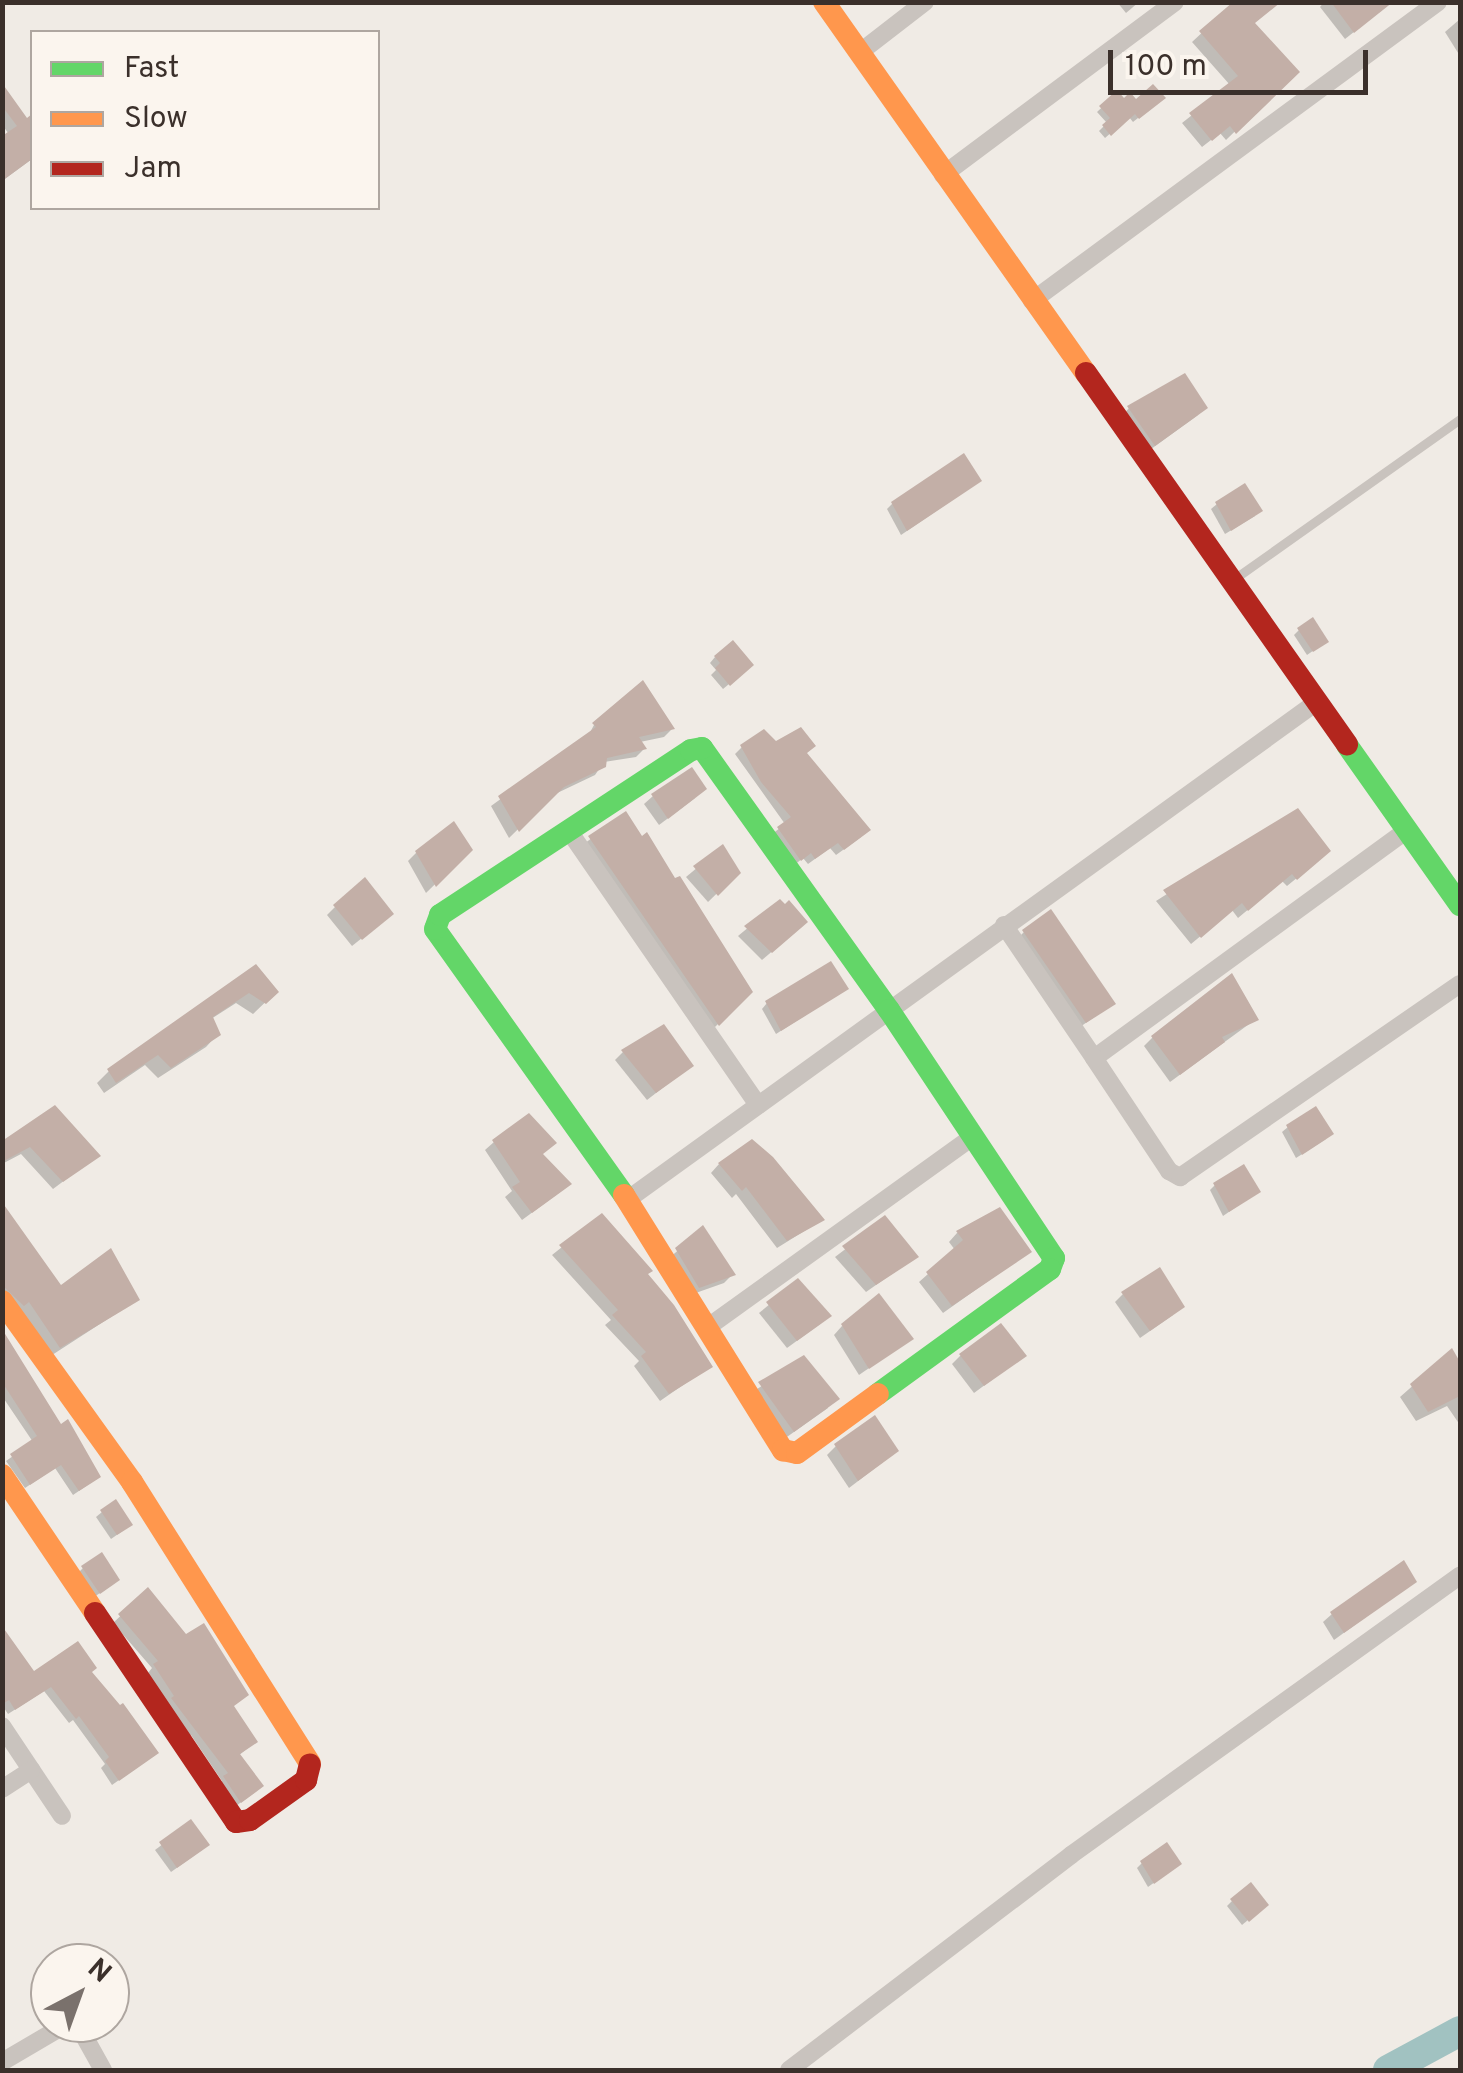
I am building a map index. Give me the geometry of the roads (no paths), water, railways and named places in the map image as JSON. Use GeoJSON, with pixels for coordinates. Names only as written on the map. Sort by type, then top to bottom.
{"type":"FeatureCollection","features":[{"type":"Feature","properties":{"kind":"street"},"geometry":{"type":"LineString","coordinates":[[824,2],[1460,905]]}},
{"type":"Feature","properties":{"kind":"street"},"geometry":{"type":"LineString","coordinates":[[859,53],[925,2]]}},
{"type":"Feature","properties":{"kind":"street"},"geometry":{"type":"LineString","coordinates":[[943,175],[1175,2]]}},
{"type":"Feature","properties":{"kind":"street"},"geometry":{"type":"LineString","coordinates":[[1032,300],[1438,2]]}},
{"type":"Feature","properties":{"kind":"street"},"geometry":{"type":"LineString","coordinates":[[626,1200],[1318,701]]}},
{"type":"Feature","properties":{"kind":"street"},"geometry":{"type":"LineString","coordinates":[[702,748],[890,1010],[1051,1250],[1054,1264],[797,1453],[783,1450],[626,1200],[434,929],[440,915],[569,831],[691,750],[702,748]]}},
{"type":"Feature","properties":{"kind":"street"},"geometry":{"type":"LineString","coordinates":[[1094,1058],[1408,830]]}},
{"type":"Feature","properties":{"kind":"street"},"geometry":{"type":"LineString","coordinates":[[569,831],[758,1105]]}},
{"type":"Feature","properties":{"kind":"street"},"geometry":{"type":"LineString","coordinates":[[1004,925],[1169,1171],[1180,1178],[1460,984]]}},
{"type":"Feature","properties":{"kind":"street"},"geometry":{"type":"LineString","coordinates":[[708,1327],[974,1136]]}},
{"type":"Feature","properties":{"kind":"street"},"geometry":{"type":"LineString","coordinates":[[2,1301],[132,1482],[235,1644],[310,1764],[306,1780],[250,1820],[236,1822],[2,1475]]}},
{"type":"Feature","properties":{"kind":"street"},"geometry":{"type":"LineString","coordinates":[[789,2070],[1071,1855],[1460,1575]]}},
{"type":"Feature","properties":{"kind":"street"},"geometry":{"type":"LineString","coordinates":[[2,1726],[62,1816]]}},
{"type":"Feature","properties":{"kind":"street"},"geometry":{"type":"LineString","coordinates":[[2,1789],[31,1770]]}},
{"type":"Feature","properties":{"kind":"street"},"geometry":{"type":"LineString","coordinates":[[2,2062],[66,2025],[83,2034],[104,2070]]}},
{"type":"Feature","properties":{"kind":"lane"},"geometry":{"type":"LineString","coordinates":[[1232,581],[1460,419]]}},
{"type":"Feature","properties":{"kind":"waterway"},"geometry":{"type":"LineString","coordinates":[[1388,2070],[1460,2031]]}}]}
